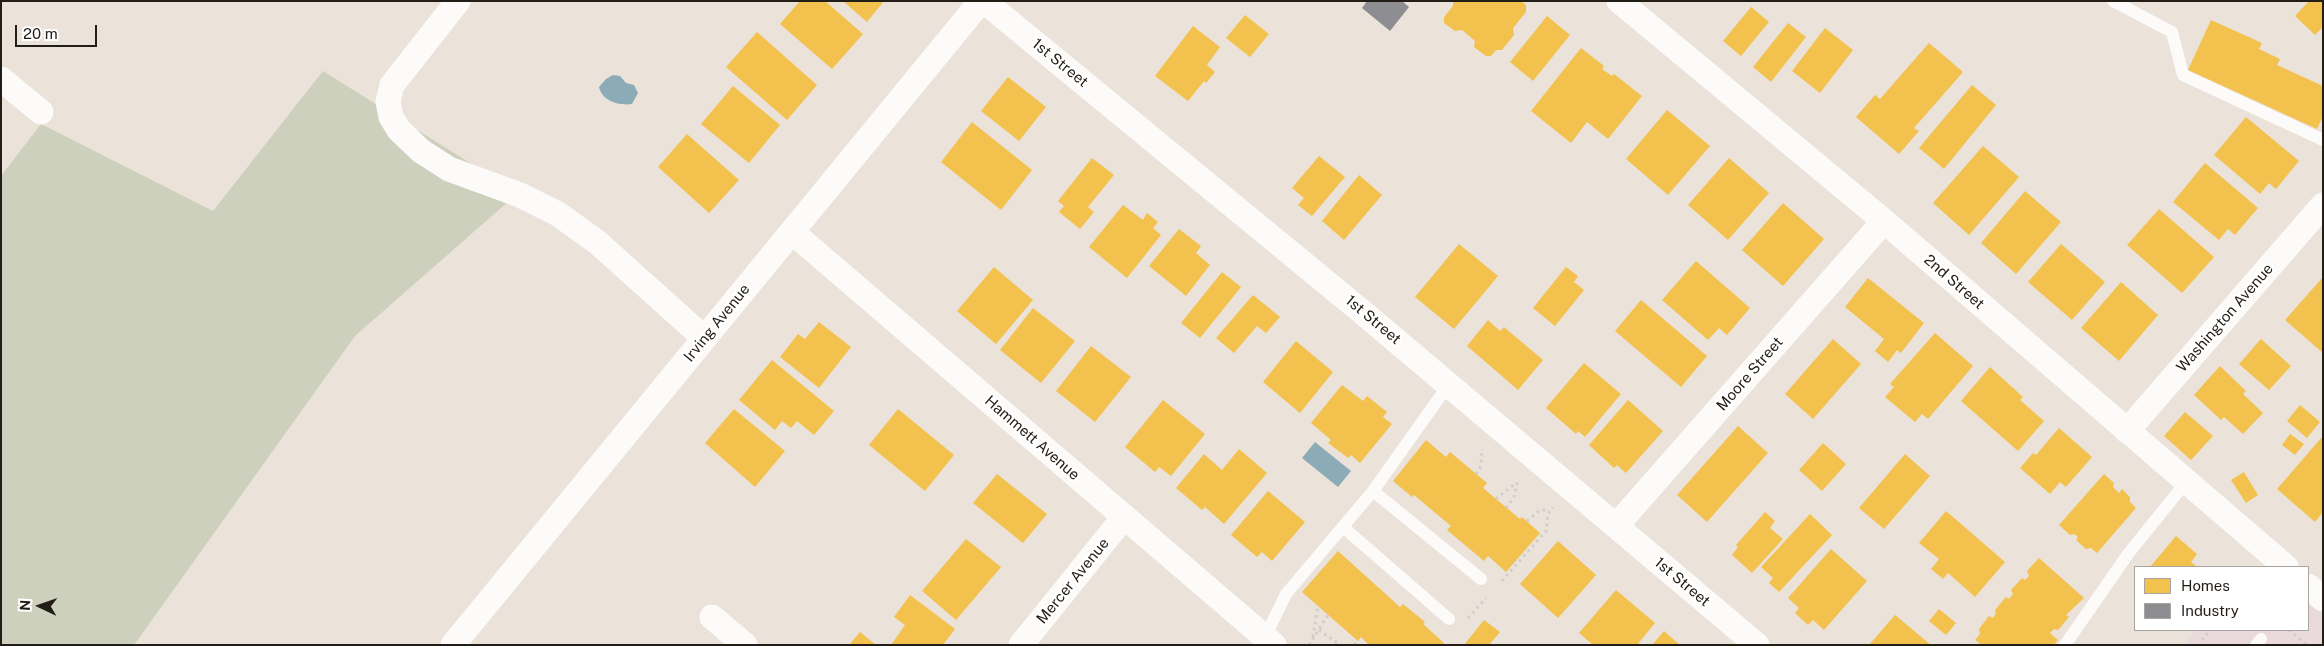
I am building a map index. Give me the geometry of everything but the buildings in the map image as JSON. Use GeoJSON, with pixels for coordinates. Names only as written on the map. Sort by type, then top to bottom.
{"type":"FeatureCollection","features":[{"type":"Feature","properties":{"kind":"street"},"geometry":{"type":"LineString","coordinates":[[458,1],[392,84],[388,102],[391,117],[399,130],[421,151],[449,169],[520,195],[558,214],[597,242],[704,338]]}},
{"type":"Feature","properties":{"kind":"street","name":"Irving Avenue"},"geometry":{"type":"LineString","coordinates":[[453,645],[983,1]]}},
{"type":"Feature","properties":{"kind":"street","name":"1st Street"},"geometry":{"type":"LineString","coordinates":[[983,1],[1449,384],[1757,645]]}},
{"type":"Feature","properties":{"kind":"street","name":"2nd Street"},"geometry":{"type":"LineString","coordinates":[[1619,1],[1884,221],[2285,566]]}},
{"type":"Feature","properties":{"kind":"street"},"geometry":{"type":"LineString","coordinates":[[1,79],[42,112]]}},
{"type":"Feature","properties":{"kind":"street","name":"Washington Avenue"},"geometry":{"type":"LineString","coordinates":[[2127,431],[2323,205]]}},
{"type":"Feature","properties":{"kind":"street","name":"Moore Street"},"geometry":{"type":"LineString","coordinates":[[1616,526],[1884,221]]}},
{"type":"Feature","properties":{"kind":"street","name":"Hammett Avenue"},"geometry":{"type":"LineString","coordinates":[[792,232],[1269,641]]}},
{"type":"Feature","properties":{"kind":"street","name":"Mercer Avenue"},"geometry":{"type":"LineString","coordinates":[[1021,645],[1124,517]]}},
{"type":"Feature","properties":{"kind":"street"},"geometry":{"type":"LineString","coordinates":[[2309,587],[2323,599]]}},
{"type":"Feature","properties":{"kind":"street"},"geometry":{"type":"LineString","coordinates":[[712,617],[745,645]]}},
{"type":"Feature","properties":{"kind":"lane"},"geometry":{"type":"LineString","coordinates":[[2113,1],[2172,32],[2183,74],[2323,140]]}},
{"type":"Feature","properties":{"kind":"lane"},"geometry":{"type":"LineString","coordinates":[[1269,641],[1286,594],[1373,490],[1449,384]]}},
{"type":"Feature","properties":{"kind":"lane"},"geometry":{"type":"LineString","coordinates":[[2065,645],[2128,554],[2186,482]]}},
{"type":"Feature","properties":{"kind":"lane"},"geometry":{"type":"LineString","coordinates":[[1373,490],[1481,579]]}},
{"type":"Feature","properties":{"kind":"lane"},"geometry":{"type":"LineString","coordinates":[[1343,528],[1449,619]]}},
{"type":"Feature","properties":{"kind":"path"},"geometry":{"type":"LineString","coordinates":[[1496,499],[1516,483]]}},
{"type":"Feature","properties":{"kind":"path"},"geometry":{"type":"LineString","coordinates":[[1527,521],[1540,510],[1549,510],[1579,494]]}},
{"type":"Feature","properties":{"kind":"path"},"geometry":{"type":"LineString","coordinates":[[1501,582],[1546,531],[1549,510]]}},
{"type":"Feature","properties":{"kind":"path"},"geometry":{"type":"LineString","coordinates":[[1461,626],[1488,596]]}},
{"type":"Feature","properties":{"kind":"path"},"geometry":{"type":"LineString","coordinates":[[1309,645],[1313,637],[1318,606]]}},
{"type":"Feature","properties":{"kind":"path"},"geometry":{"type":"LineString","coordinates":[[1313,637],[1320,630],[1328,615]]}},
{"type":"Feature","properties":{"kind":"path"},"geometry":{"type":"LineString","coordinates":[[1320,630],[1340,645]]}},
{"type":"Feature","properties":{"kind":"path"},"geometry":{"type":"LineString","coordinates":[[2202,640],[2209,631]]}},
{"type":"Feature","properties":{"kind":"path"},"geometry":{"type":"LineString","coordinates":[[2290,631],[2307,645]]}},
{"type":"Feature","properties":{"kind":"path"},"geometry":{"type":"LineString","coordinates":[[1355,645],[1356,638]]}},
{"type":"Feature","properties":{"kind":"shaded area"},"geometry":{"type":"Polygon","coordinates":[[[2309,587],[2323,599],[2323,645],[2183,645],[2194,631],[2309,631],[2309,587]]]}},
{"type":"Feature","properties":{"kind":"green space"},"geometry":{"type":"Polygon","coordinates":[[[323,71],[518,193],[355,336],[134,645],[1,645],[1,176],[41,124],[213,211],[323,71]]]}},
{"type":"Feature","properties":{"kind":"water"},"geometry":{"type":"Polygon","coordinates":[[[613,75],[620,76],[626,83],[634,85],[638,93],[632,104],[612,102],[601,92],[599,87],[606,79],[613,75]]]}},
{"type":"Feature","properties":{"kind":"water"},"geometry":{"type":"Polygon","coordinates":[[[1315,442],[1351,471],[1338,487],[1302,458],[1315,442]]]}}]}
